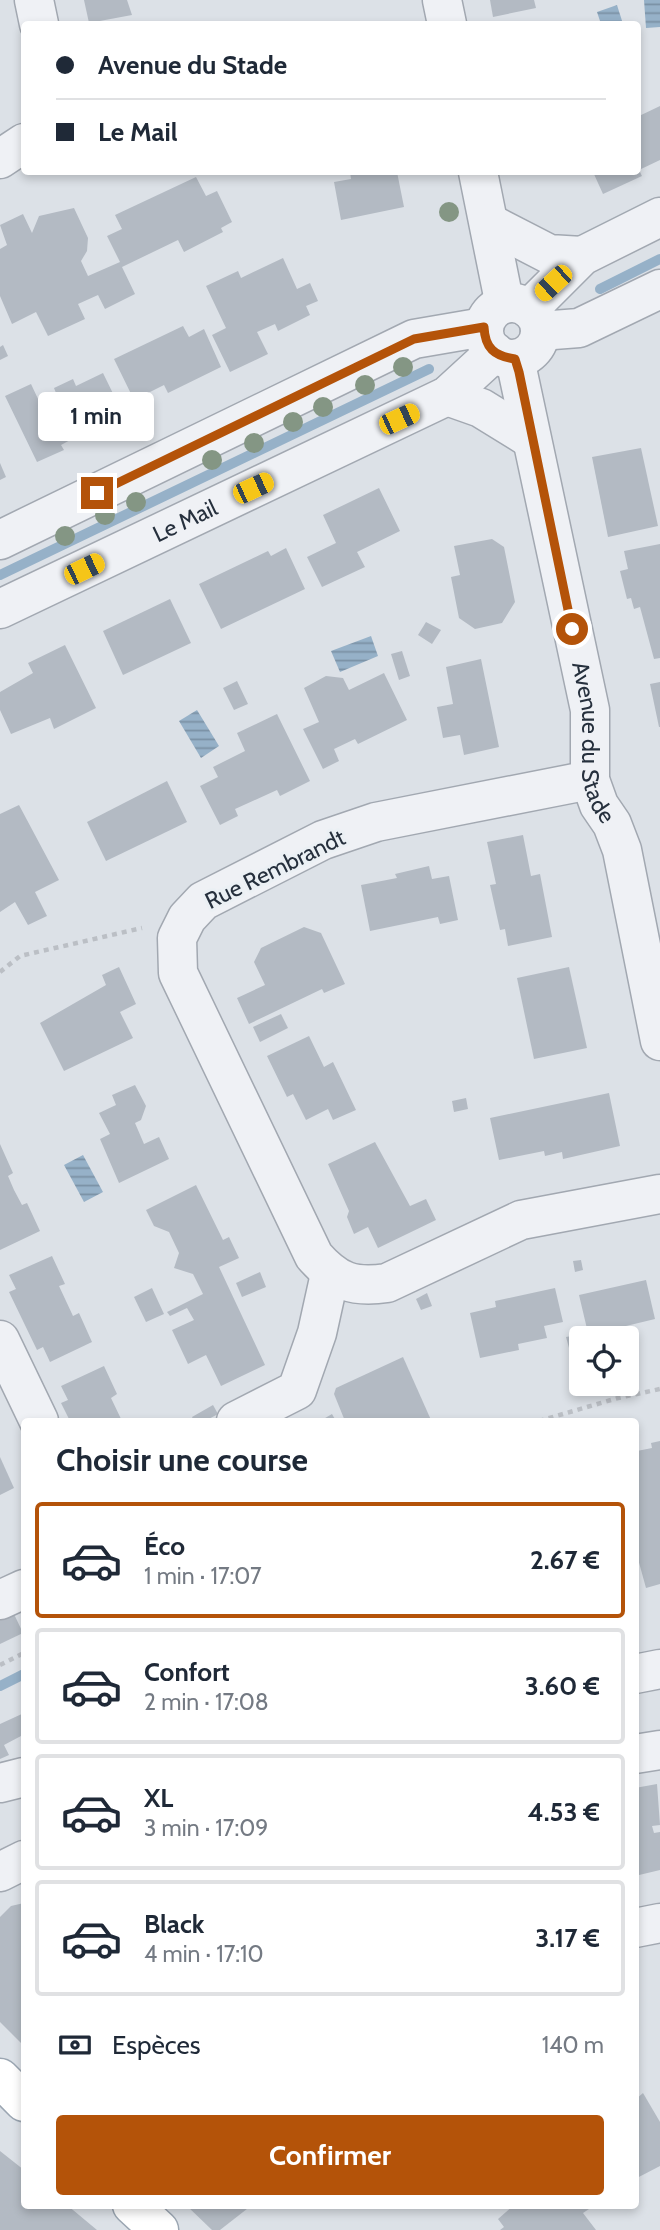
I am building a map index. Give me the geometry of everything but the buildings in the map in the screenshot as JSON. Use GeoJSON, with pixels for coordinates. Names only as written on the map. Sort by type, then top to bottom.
{"type":"FeatureCollection","features":[{"type":"Feature","properties":{"kind":"main road"},"geometry":{"type":"LineString","coordinates":[[0,2078],[21,2099]]}},
{"type":"Feature","properties":{"kind":"main road"},"geometry":{"type":"LineString","coordinates":[[136,2209],[159,2230]]}},
{"type":"Feature","properties":{"kind":"street"},"geometry":{"type":"LineString","coordinates":[[34,0],[38,21]]}},
{"type":"Feature","properties":{"kind":"street"},"geometry":{"type":"LineString","coordinates":[[442,0],[446,21]]}},
{"type":"Feature","properties":{"kind":"street"},"geometry":{"type":"LineString","coordinates":[[0,159],[21,145]]}},
{"type":"Feature","properties":{"kind":"street","name":"Avenue du Stade"},"geometry":{"type":"LineString","coordinates":[[479,175],[512,330],[531,439],[590,710],[590,779],[599,805],[612,824],[622,850],[660,1041]]}},
{"type":"Feature","properties":{"kind":"street","name":"Le Mail"},"geometry":{"type":"LineString","coordinates":[[0,609],[447,396],[582,256],[660,217]]}},
{"type":"Feature","properties":{"kind":"street"},"geometry":{"type":"LineString","coordinates":[[489,223],[549,254],[582,256]]}},
{"type":"Feature","properties":{"kind":"street"},"geometry":{"type":"LineString","coordinates":[[0,540],[414,339],[512,330],[579,328],[660,289]]}},
{"type":"Feature","properties":{"kind":"street"},"geometry":{"type":"LineString","coordinates":[[447,396],[481,408],[531,439]]}},
{"type":"Feature","properties":{"kind":"street","name":"Rue Rembrandt"},"geometry":{"type":"LineString","coordinates":[[330,1275],[314,1256],[178,973],[177,938],[187,918],[203,901],[323,840],[376,822],[590,779]]}},
{"type":"Feature","properties":{"kind":"street"},"geometry":{"type":"LineString","coordinates":[[242,1418],[297,1390],[317,1333],[330,1275],[368,1286],[387,1283],[521,1220],[660,1194]]}},
{"type":"Feature","properties":{"kind":"street"},"geometry":{"type":"LineString","coordinates":[[0,1339],[38,1418]]}},
{"type":"Feature","properties":{"kind":"street"},"geometry":{"type":"LineString","coordinates":[[0,1600],[21,1590]]}},
{"type":"Feature","properties":{"kind":"street"},"geometry":{"type":"LineString","coordinates":[[639,1673],[660,1669]]}},
{"type":"Feature","properties":{"kind":"street"},"geometry":{"type":"LineString","coordinates":[[639,1753],[660,1750]]}},
{"type":"Feature","properties":{"kind":"street"},"geometry":{"type":"LineString","coordinates":[[0,1783],[21,1778]]}},
{"type":"Feature","properties":{"kind":"street"},"geometry":{"type":"LineString","coordinates":[[0,1872],[21,1862]]}},
{"type":"Feature","properties":{"kind":"street"},"geometry":{"type":"LineString","coordinates":[[639,1926],[660,1923]]}},
{"type":"Feature","properties":{"kind":"path"},"geometry":{"type":"LineString","coordinates":[[0,972],[20,956],[187,918]]}},
{"type":"Feature","properties":{"kind":"path"},"geometry":{"type":"LineString","coordinates":[[549,1418],[618,1398],[660,1390]]}},
{"type":"Feature","properties":{"kind":"path"},"geometry":{"type":"LineString","coordinates":[[0,1665],[21,1654]]}},
{"type":"Feature","properties":{"kind":"water"},"geometry":{"type":"Polygon","coordinates":[[[644,0],[660,0],[660,27],[646,28],[644,0]]]}},
{"type":"Feature","properties":{"kind":"water"},"geometry":{"type":"Polygon","coordinates":[[[617,5],[622,21],[600,21],[597,12],[617,5]]]}},
{"type":"Feature","properties":{"kind":"water"},"geometry":{"type":"Polygon","coordinates":[[[371,636],[378,656],[340,672],[331,651],[371,636]]]}},
{"type":"Feature","properties":{"kind":"water"},"geometry":{"type":"Polygon","coordinates":[[[197,710],[219,746],[201,758],[179,721],[197,710]]]}},
{"type":"Feature","properties":{"kind":"water"},"geometry":{"type":"Polygon","coordinates":[[[83,1155],[103,1192],[84,1202],[64,1165],[83,1155]]]}},
{"type":"Feature","properties":{"kind":"waterway"},"geometry":{"type":"LineString","coordinates":[[600,289],[660,259]]}},
{"type":"Feature","properties":{"kind":"waterway"},"geometry":{"type":"LineString","coordinates":[[0,575],[429,369]]}},
{"type":"Feature","properties":{"kind":"waterway"},"geometry":{"type":"LineString","coordinates":[[0,1686],[21,1676]]}},
{"type":"Feature","properties":{"kind":"route"},"geometry":{"type":"LineString","coordinates":[[97,493],[414,339],[484,327],[485,340],[492,351],[502,357],[515,359],[519,372],[572,629]]}}]}
